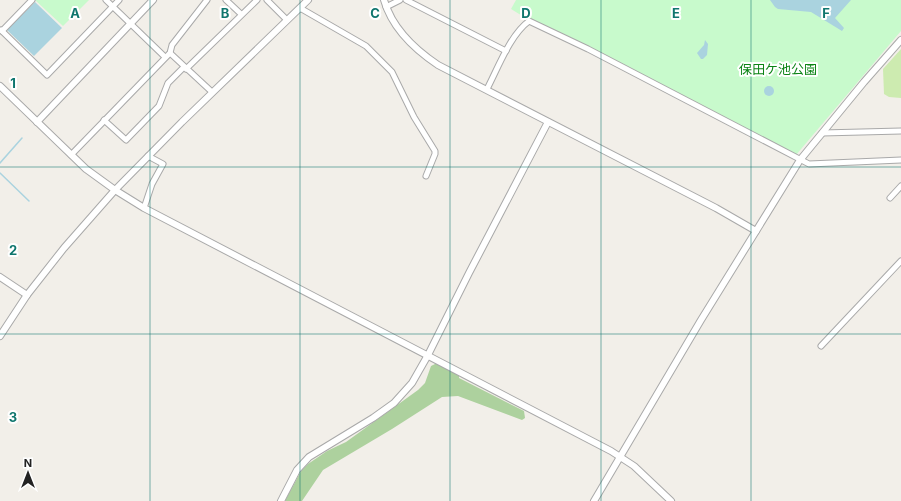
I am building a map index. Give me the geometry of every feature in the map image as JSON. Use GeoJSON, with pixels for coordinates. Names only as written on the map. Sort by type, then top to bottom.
{"type":"FeatureCollection","features":[{"type":"Feature","properties":{"kind":"street"},"geometry":{"type":"LineString","coordinates":[[32,0],[1,30],[47,75],[119,0]]}},
{"type":"Feature","properties":{"kind":"street"},"geometry":{"type":"LineString","coordinates":[[106,0],[165,56]]}},
{"type":"Feature","properties":{"kind":"street"},"geometry":{"type":"LineString","coordinates":[[37,122],[153,0]]}},
{"type":"Feature","properties":{"kind":"street"},"geometry":{"type":"LineString","coordinates":[[71,155],[165,56],[170,53],[172,45],[207,0]]}},
{"type":"Feature","properties":{"kind":"street"},"geometry":{"type":"LineString","coordinates":[[226,0],[241,14]]}},
{"type":"Feature","properties":{"kind":"street"},"geometry":{"type":"LineString","coordinates":[[104,120],[126,140],[159,106],[168,84],[257,0]]}},
{"type":"Feature","properties":{"kind":"street"},"geometry":{"type":"LineString","coordinates":[[267,0],[287,20]]}},
{"type":"Feature","properties":{"kind":"street"},"geometry":{"type":"LineString","coordinates":[[0,336],[28,295],[64,248],[115,190],[212,92],[308,0]]}},
{"type":"Feature","properties":{"kind":"street"},"geometry":{"type":"LineString","coordinates":[[384,0],[386,8],[404,36],[421,53],[442,67],[716,208],[756,231]]}},
{"type":"Feature","properties":{"kind":"street"},"geometry":{"type":"LineString","coordinates":[[386,8],[400,0]]}},
{"type":"Feature","properties":{"kind":"street"},"geometry":{"type":"LineString","coordinates":[[406,0],[506,51]]}},
{"type":"Feature","properties":{"kind":"street"},"geometry":{"type":"LineString","coordinates":[[300,8],[366,46],[392,72],[412,113],[435,151],[426,176]]}},
{"type":"Feature","properties":{"kind":"street"},"geometry":{"type":"LineString","coordinates":[[486,89],[506,51],[522,26],[529,21],[809,164],[901,160]]}},
{"type":"Feature","properties":{"kind":"street"},"geometry":{"type":"LineString","coordinates":[[594,501],[675,364],[800,160],[901,40]]}},
{"type":"Feature","properties":{"kind":"street"},"geometry":{"type":"LineString","coordinates":[[170,53],[212,92]]}},
{"type":"Feature","properties":{"kind":"street"},"geometry":{"type":"LineString","coordinates":[[0,86],[86,168],[115,190],[144,208],[620,456],[634,466],[671,501]]}},
{"type":"Feature","properties":{"kind":"street"},"geometry":{"type":"LineString","coordinates":[[281,501],[297,470],[309,456],[373,418],[394,403],[412,383],[428,355],[548,122]]}},
{"type":"Feature","properties":{"kind":"street"},"geometry":{"type":"LineString","coordinates":[[822,133],[901,131]]}},
{"type":"Feature","properties":{"kind":"street"},"geometry":{"type":"LineString","coordinates":[[144,208],[152,184],[163,164],[148,156]]}},
{"type":"Feature","properties":{"kind":"street"},"geometry":{"type":"LineString","coordinates":[[890,198],[901,186]]}},
{"type":"Feature","properties":{"kind":"street"},"geometry":{"type":"LineString","coordinates":[[821,346],[901,262]]}},
{"type":"Feature","properties":{"kind":"street"},"geometry":{"type":"LineString","coordinates":[[0,277],[28,295]]}},
{"type":"Feature","properties":{"kind":"green space"},"geometry":{"type":"Polygon","coordinates":[[[35,0],[89,0],[63,26],[35,0]]]}},
{"type":"Feature","properties":{"kind":"green space","name":"保田ケ池公園"},"geometry":{"type":"Polygon","coordinates":[[[516,0],[901,0],[901,31],[796,155],[524,17],[511,9],[516,0]]]}},
{"type":"Feature","properties":{"kind":"green space"},"geometry":{"type":"Polygon","coordinates":[[[901,49],[901,98],[889,97],[884,94],[883,69],[901,49]]]}},
{"type":"Feature","properties":{"kind":"green space"},"geometry":{"type":"Polygon","coordinates":[[[437,363],[459,376],[459,378],[524,411],[525,418],[522,420],[458,396],[442,397],[323,470],[302,501],[285,501],[301,471],[308,464],[327,451],[346,442],[418,390],[425,383],[431,366],[437,363]]]}},
{"type":"Feature","properties":{"kind":"water"},"geometry":{"type":"Polygon","coordinates":[[[770,0],[851,0],[835,18],[844,28],[842,31],[811,12],[778,9],[770,0]]]}},
{"type":"Feature","properties":{"kind":"water"},"geometry":{"type":"Polygon","coordinates":[[[35,2],[62,28],[34,56],[7,30],[35,2]]]}},
{"type":"Feature","properties":{"kind":"water"},"geometry":{"type":"Polygon","coordinates":[[[705,40],[708,44],[707,55],[701,59],[697,53],[704,45],[705,40]]]}},
{"type":"Feature","properties":{"kind":"water"},"geometry":{"type":"Polygon","coordinates":[[[767,86],[771,86],[773,87],[773,95],[767,96],[764,93],[764,89],[767,86]]]}},
{"type":"Feature","properties":{"kind":"waterway"},"geometry":{"type":"LineString","coordinates":[[0,163],[22,138]]}},
{"type":"Feature","properties":{"kind":"waterway"},"geometry":{"type":"LineString","coordinates":[[0,173],[29,201]]}}]}
